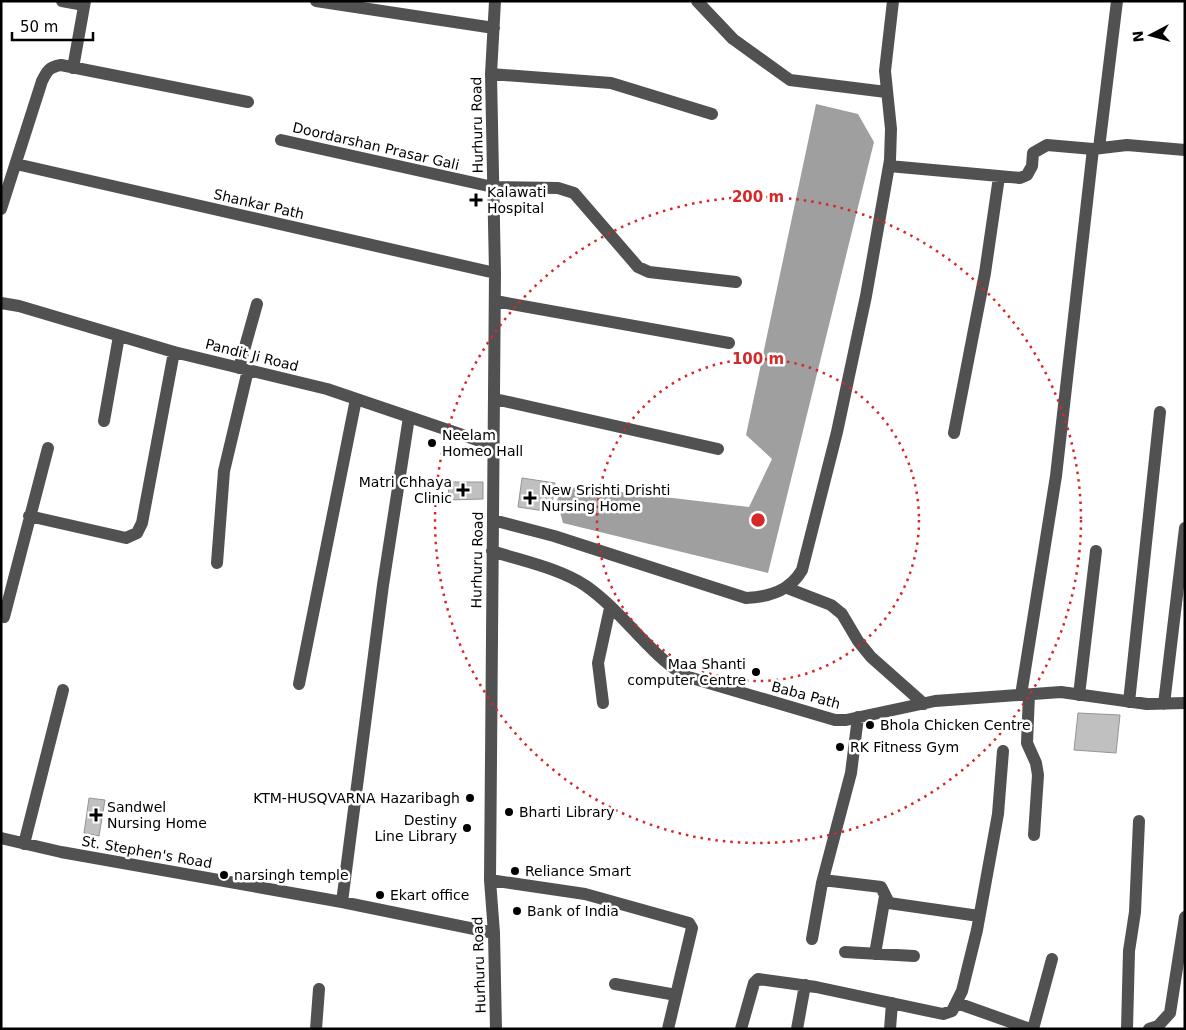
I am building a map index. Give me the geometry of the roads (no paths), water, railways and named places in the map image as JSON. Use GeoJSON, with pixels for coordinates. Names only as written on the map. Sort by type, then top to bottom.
{"type":"FeatureCollection","features":[{"type":"Feature","properties":{"kind":"street"},"geometry":{"type":"LineString","coordinates":[[62,1],[85,3],[74,68]]}},
{"type":"Feature","properties":{"kind":"street"},"geometry":{"type":"LineString","coordinates":[[316,1],[494,28]]}},
{"type":"Feature","properties":{"kind":"street","name":"Hurhuru Road"},"geometry":{"type":"LineString","coordinates":[[495,1],[491,74],[495,273],[495,399],[492,445],[490,880],[494,933],[496,1029]]}},
{"type":"Feature","properties":{"kind":"street"},"geometry":{"type":"LineString","coordinates":[[697,1],[733,39],[790,80],[886,92]]}},
{"type":"Feature","properties":{"kind":"street"},"geometry":{"type":"LineString","coordinates":[[493,520],[554,536],[746,598],[760,598],[787,588],[795,582],[802,570],[836,432],[866,296],[889,166],[892,143],[885,71],[893,1]]}},
{"type":"Feature","properties":{"kind":"street"},"geometry":{"type":"LineString","coordinates":[[1034,835],[1038,775],[1036,763],[1027,743],[1025,695],[1056,476],[1096,148],[1118,1]]}},
{"type":"Feature","properties":{"kind":"street"},"geometry":{"type":"LineString","coordinates":[[1,209],[47,70],[52,66],[61,65],[248,102]]}},
{"type":"Feature","properties":{"kind":"street"},"geometry":{"type":"LineString","coordinates":[[491,74],[611,83],[712,114]]}},
{"type":"Feature","properties":{"kind":"street","name":"Doordarshan Prasar Gali"},"geometry":{"type":"LineString","coordinates":[[281,140],[493,187],[558,188],[574,194],[638,267],[649,272],[736,282]]}},
{"type":"Feature","properties":{"kind":"street"},"geometry":{"type":"LineString","coordinates":[[889,166],[999,178],[1020,178],[1027,175],[1032,166],[1033,153],[1047,145],[1096,148],[1127,145],[1185,150]]}},
{"type":"Feature","properties":{"kind":"street","name":"Shankar Path"},"geometry":{"type":"LineString","coordinates":[[16,164],[495,273]]}},
{"type":"Feature","properties":{"kind":"street"},"geometry":{"type":"LineString","coordinates":[[954,433],[985,273],[999,178]]}},
{"type":"Feature","properties":{"kind":"street"},"geometry":{"type":"LineString","coordinates":[[495,301],[730,344]]}},
{"type":"Feature","properties":{"kind":"street","name":"Pandit Ji Road"},"geometry":{"type":"LineString","coordinates":[[1,303],[19,306],[174,352],[327,389],[492,445]]}},
{"type":"Feature","properties":{"kind":"street"},"geometry":{"type":"LineString","coordinates":[[217,563],[224,471],[258,304]]}},
{"type":"Feature","properties":{"kind":"street"},"geometry":{"type":"LineString","coordinates":[[104,421],[119,336]]}},
{"type":"Feature","properties":{"kind":"street"},"geometry":{"type":"LineString","coordinates":[[29,516],[126,538],[137,533],[142,523],[174,352]]}},
{"type":"Feature","properties":{"kind":"street"},"geometry":{"type":"LineString","coordinates":[[299,684],[356,399]]}},
{"type":"Feature","properties":{"kind":"street"},"geometry":{"type":"LineString","coordinates":[[495,399],[718,449]]}},
{"type":"Feature","properties":{"kind":"street"},"geometry":{"type":"LineString","coordinates":[[1130,702],[1160,412]]}},
{"type":"Feature","properties":{"kind":"street"},"geometry":{"type":"LineString","coordinates":[[342,902],[383,585],[408,417]]}},
{"type":"Feature","properties":{"kind":"street"},"geometry":{"type":"LineString","coordinates":[[4,617],[48,448]]}},
{"type":"Feature","properties":{"kind":"street"},"geometry":{"type":"LineString","coordinates":[[1164,704],[1185,528]]}},
{"type":"Feature","properties":{"kind":"street","name":"Baba Path"},"geometry":{"type":"LineString","coordinates":[[492,551],[564,575],[584,584],[669,666],[685,676],[835,720],[846,720],[924,704],[1061,692],[1130,702],[1185,703]]}},
{"type":"Feature","properties":{"kind":"street"},"geometry":{"type":"LineString","coordinates":[[1079,695],[1096,551]]}},
{"type":"Feature","properties":{"kind":"street"},"geometry":{"type":"LineString","coordinates":[[787,588],[831,605],[842,614],[858,641],[871,657],[924,704]]}},
{"type":"Feature","properties":{"kind":"street"},"geometry":{"type":"LineString","coordinates":[[603,703],[598,663],[610,608]]}},
{"type":"Feature","properties":{"kind":"street"},"geometry":{"type":"LineString","coordinates":[[24,844],[63,690]]}},
{"type":"Feature","properties":{"kind":"street"},"geometry":{"type":"LineString","coordinates":[[812,939],[823,880],[851,773],[858,717]]}},
{"type":"Feature","properties":{"kind":"street"},"geometry":{"type":"LineString","coordinates":[[741,1029],[756,980],[805,985],[947,1014],[957,1003],[962,992],[979,916],[998,814],[1003,751]]}},
{"type":"Feature","properties":{"kind":"street"},"geometry":{"type":"LineString","coordinates":[[1127,1029],[1129,951],[1135,912],[1139,821]]}},
{"type":"Feature","properties":{"kind":"street","name":"St. Stephen's Road"},"geometry":{"type":"LineString","coordinates":[[1,838],[24,844],[342,902],[494,933]]}},
{"type":"Feature","properties":{"kind":"street"},"geometry":{"type":"LineString","coordinates":[[490,880],[585,894],[689,923],[692,928],[668,1029]]}},
{"type":"Feature","properties":{"kind":"street"},"geometry":{"type":"LineString","coordinates":[[823,880],[881,887],[889,903],[979,916]]}},
{"type":"Feature","properties":{"kind":"street"},"geometry":{"type":"LineString","coordinates":[[875,954],[885,896]]}},
{"type":"Feature","properties":{"kind":"street"},"geometry":{"type":"LineString","coordinates":[[1148,1029],[1158,1026],[1170,1012],[1185,917]]}},
{"type":"Feature","properties":{"kind":"street"},"geometry":{"type":"LineString","coordinates":[[845,952],[914,956]]}},
{"type":"Feature","properties":{"kind":"street"},"geometry":{"type":"LineString","coordinates":[[957,1003],[1032,1029],[1052,959]]}},
{"type":"Feature","properties":{"kind":"street"},"geometry":{"type":"LineString","coordinates":[[615,984],[676,995]]}},
{"type":"Feature","properties":{"kind":"street"},"geometry":{"type":"LineString","coordinates":[[797,1029],[805,985]]}},
{"type":"Feature","properties":{"kind":"street"},"geometry":{"type":"LineString","coordinates":[[316,1029],[318,988]]}},
{"type":"Feature","properties":{"kind":"street"},"geometry":{"type":"LineString","coordinates":[[890,1029],[892,1003]]}},
{"type":"Feature","properties":{"kind":"place","name":"Kalawati Hospital"},"geometry":{"type":"Point","coordinates":[476,200]}},
{"type":"Feature","properties":{"kind":"place","name":"Neelam Homeo Hall"},"geometry":{"type":"Point","coordinates":[432,443]}},
{"type":"Feature","properties":{"kind":"place","name":"Matri Chhaya Clinic"},"geometry":{"type":"Point","coordinates":[463,490]}},
{"type":"Feature","properties":{"kind":"place","name":"New Srishti Drishti Nursing Home"},"geometry":{"type":"Point","coordinates":[530,498]}},
{"type":"Feature","properties":{"kind":"place","name":"Maa Shanti computer Centre"},"geometry":{"type":"Point","coordinates":[756,672]}},
{"type":"Feature","properties":{"kind":"place","name":"Bhola Chicken Centre"},"geometry":{"type":"Point","coordinates":[870,725]}},
{"type":"Feature","properties":{"kind":"place","name":"RK Fitness Gym"},"geometry":{"type":"Point","coordinates":[840,747]}},
{"type":"Feature","properties":{"kind":"place","name":"KTM-HUSQVARNA Hazaribagh"},"geometry":{"type":"Point","coordinates":[470,798]}},
{"type":"Feature","properties":{"kind":"place","name":"Bharti Library"},"geometry":{"type":"Point","coordinates":[509,812]}},
{"type":"Feature","properties":{"kind":"place","name":"Sandwel Nursing Home"},"geometry":{"type":"Point","coordinates":[96,815]}},
{"type":"Feature","properties":{"kind":"place","name":"Destiny Line Library"},"geometry":{"type":"Point","coordinates":[467,828]}},
{"type":"Feature","properties":{"kind":"place","name":"Reliance Smart"},"geometry":{"type":"Point","coordinates":[515,871]}},
{"type":"Feature","properties":{"kind":"place","name":"narsingh temple"},"geometry":{"type":"Point","coordinates":[224,875]}},
{"type":"Feature","properties":{"kind":"place","name":"Ekart office"},"geometry":{"type":"Point","coordinates":[380,895]}},
{"type":"Feature","properties":{"kind":"place","name":"Bank of India"},"geometry":{"type":"Point","coordinates":[517,911]}}]}
